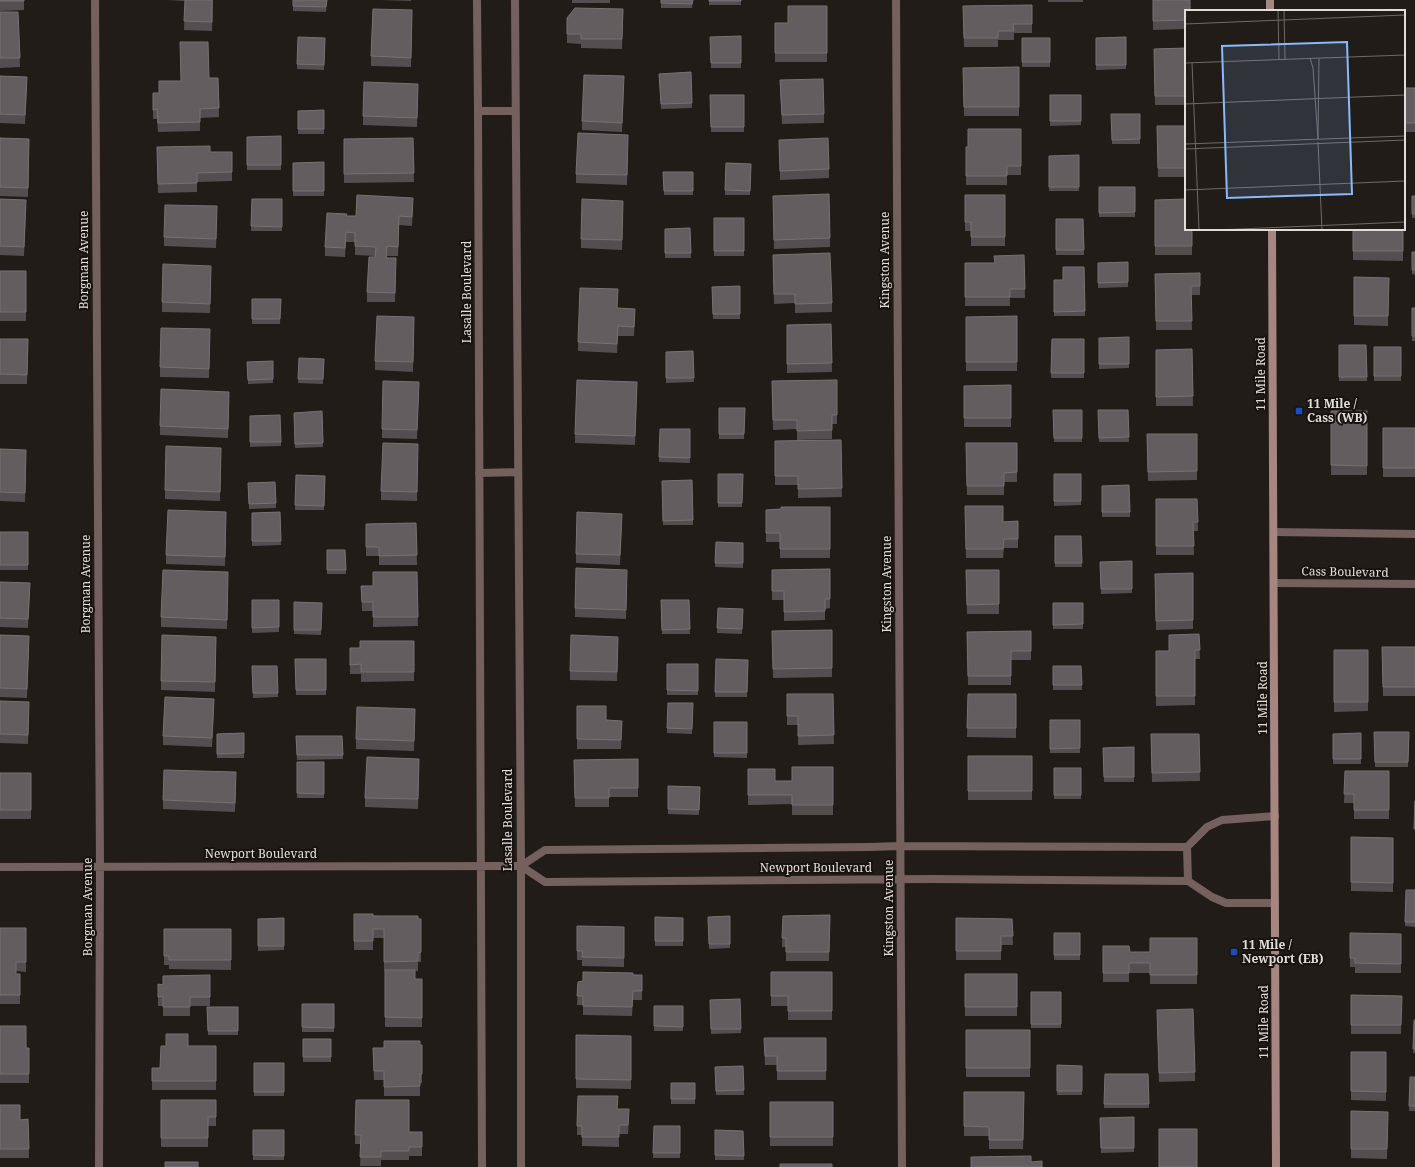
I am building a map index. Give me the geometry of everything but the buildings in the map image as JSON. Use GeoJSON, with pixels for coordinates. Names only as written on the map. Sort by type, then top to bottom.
{"type":"FeatureCollection","features":[{"type":"Feature","properties":{"kind":"main road","name":"11 Mile Road"},"geometry":{"type":"LineString","coordinates":[[1272,230],[1276,1167]]}},
{"type":"Feature","properties":{"kind":"street","name":"Borgman Avenue"},"geometry":{"type":"LineString","coordinates":[[95,0],[100,866],[99,1167]]}},
{"type":"Feature","properties":{"kind":"street","name":"Lasalle Boulevard"},"geometry":{"type":"LineString","coordinates":[[477,0],[482,1167]]}},
{"type":"Feature","properties":{"kind":"street","name":"Lasalle Boulevard"},"geometry":{"type":"LineString","coordinates":[[515,0],[521,866],[521,1167]]}},
{"type":"Feature","properties":{"kind":"street","name":"Kingston Avenue"},"geometry":{"type":"LineString","coordinates":[[896,0],[902,1167]]}},
{"type":"Feature","properties":{"kind":"street"},"geometry":{"type":"LineString","coordinates":[[478,110],[515,111]]}},
{"type":"Feature","properties":{"kind":"street"},"geometry":{"type":"LineString","coordinates":[[479,473],[518,472]]}},
{"type":"Feature","properties":{"kind":"street"},"geometry":{"type":"LineString","coordinates":[[1274,532],[1415,534]]}},
{"type":"Feature","properties":{"kind":"street","name":"Cass Boulevard"},"geometry":{"type":"LineString","coordinates":[[1274,583],[1415,584]]}},
{"type":"Feature","properties":{"kind":"street"},"geometry":{"type":"LineString","coordinates":[[1275,816],[1222,820],[1207,827],[1187,846],[1188,881],[1212,897],[1226,903],[1276,903]]}},
{"type":"Feature","properties":{"kind":"street","name":"Newport Boulevard"},"geometry":{"type":"LineString","coordinates":[[0,867],[521,866],[545,850],[901,846],[1187,846]]}},
{"type":"Feature","properties":{"kind":"street","name":"Newport Boulevard"},"geometry":{"type":"LineString","coordinates":[[521,866],[545,882],[901,879],[1188,881]]}},
{"type":"Feature","properties":{"kind":"place","name":"11 Mile / Cass (WB)"},"geometry":{"type":"Point","coordinates":[1299,411]}},
{"type":"Feature","properties":{"kind":"place","name":"11 Mile / Newport (EB)"},"geometry":{"type":"Point","coordinates":[1234,952]}}]}
